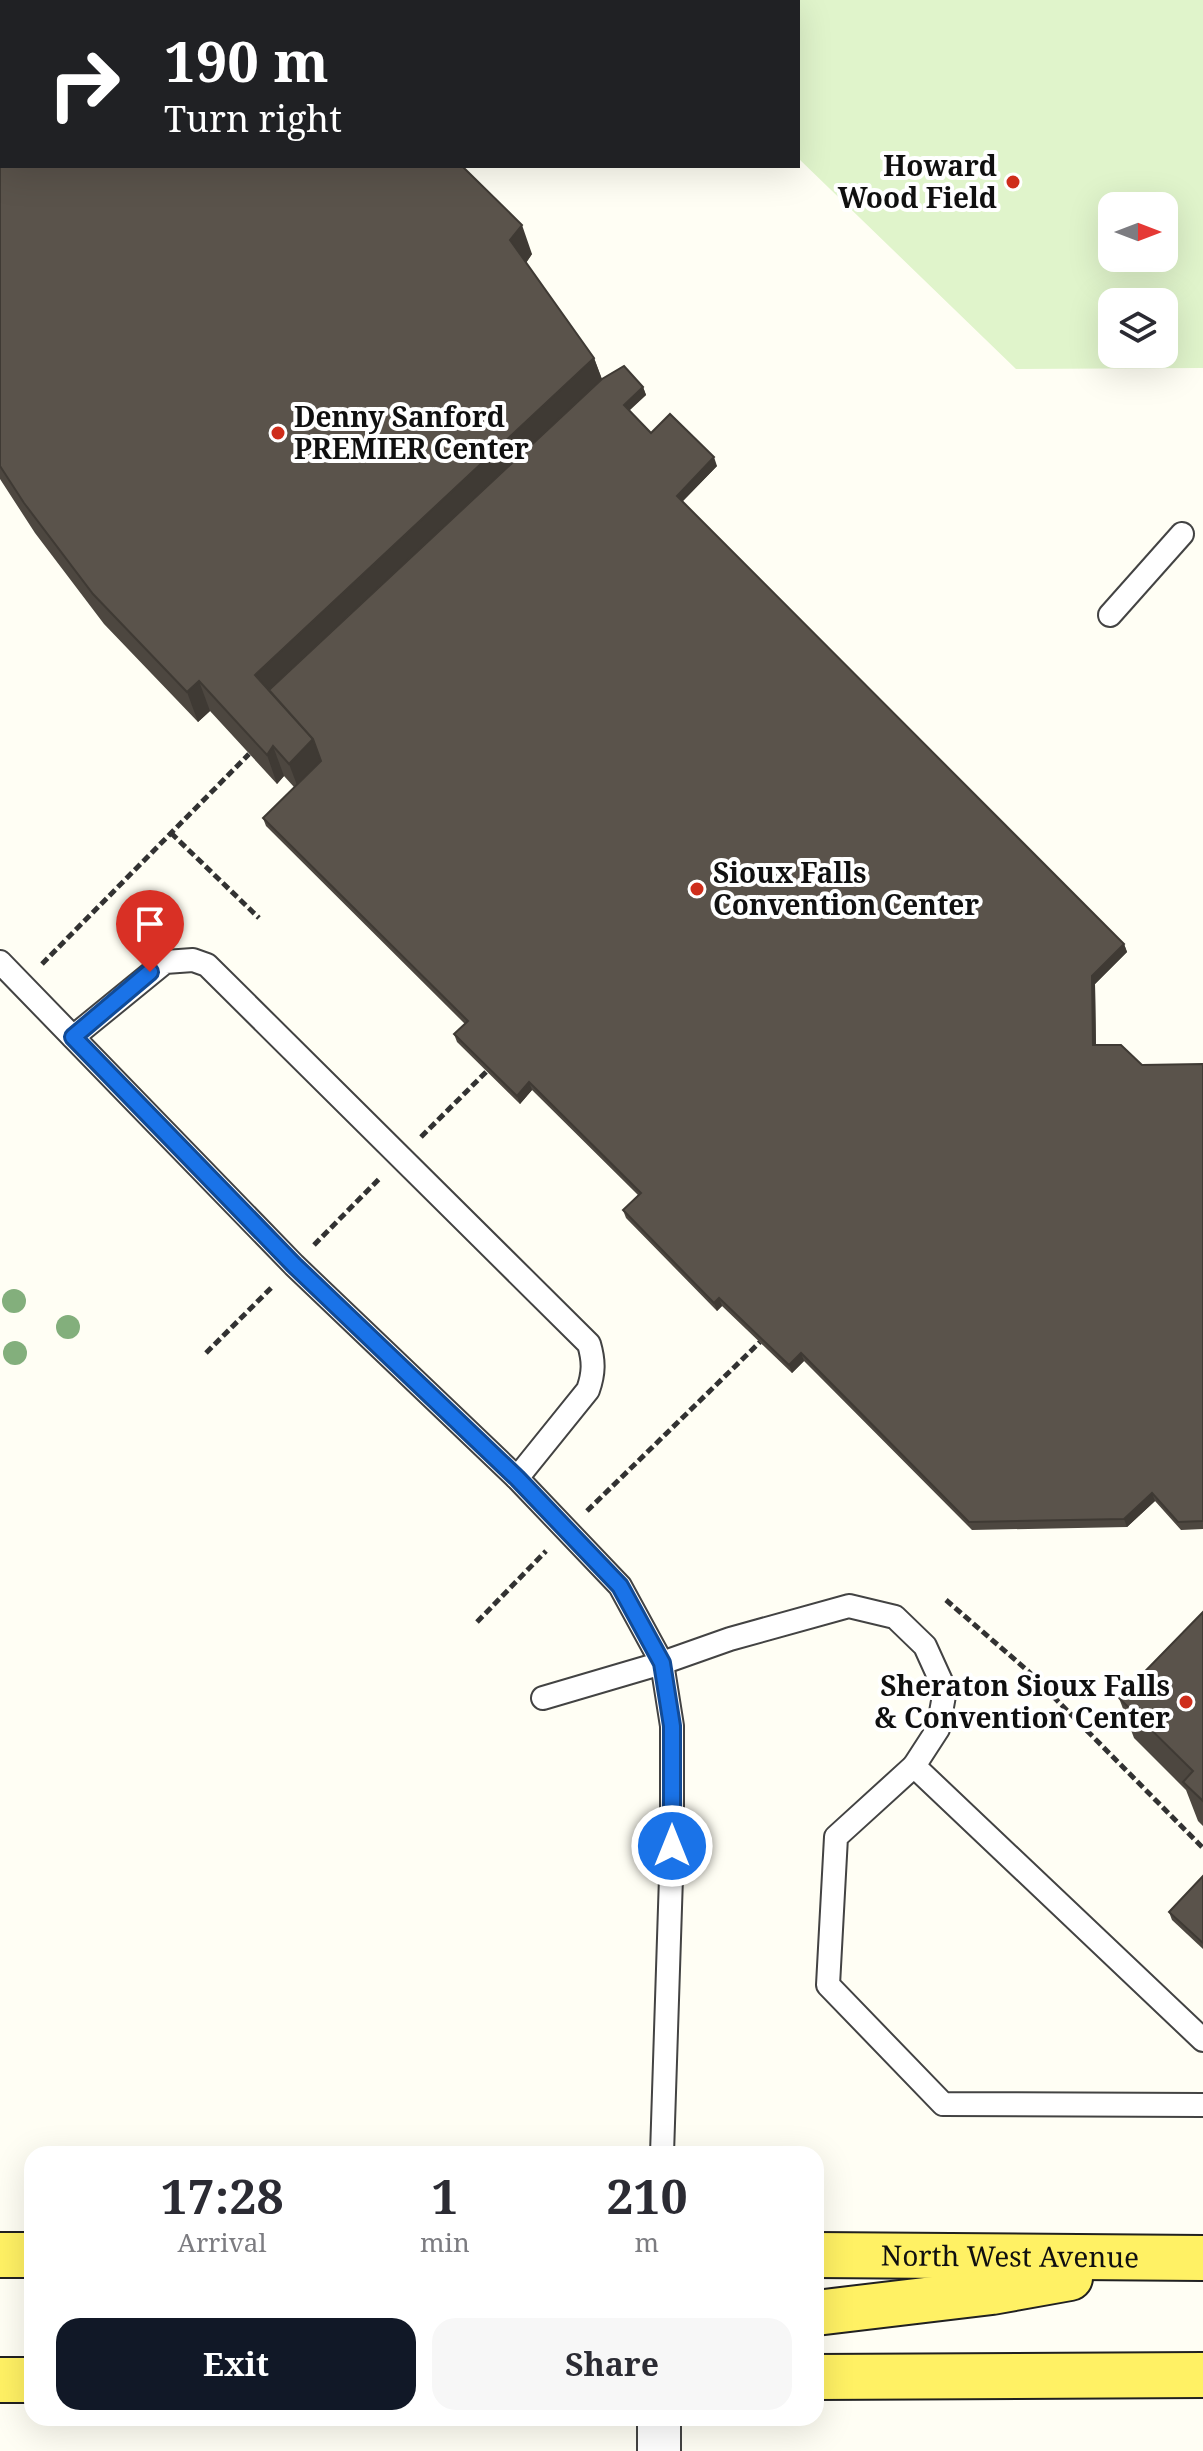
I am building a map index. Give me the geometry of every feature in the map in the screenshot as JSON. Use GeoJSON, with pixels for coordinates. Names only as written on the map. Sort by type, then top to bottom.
{"type":"FeatureCollection","features":[{"type":"Feature","properties":{"kind":"main road"},"geometry":{"type":"LineString","coordinates":[[0,2255],[24,2255]]}},
{"type":"Feature","properties":{"kind":"main road","name":"North West Avenue"},"geometry":{"type":"LineString","coordinates":[[824,2255],[1203,2258]]}},
{"type":"Feature","properties":{"kind":"main road"},"geometry":{"type":"LineString","coordinates":[[824,2312],[992,2292],[1093,2274],[1116,2259]]}},
{"type":"Feature","properties":{"kind":"main road"},"geometry":{"type":"LineString","coordinates":[[824,2377],[1203,2375]]}},
{"type":"Feature","properties":{"kind":"street"},"geometry":{"type":"LineString","coordinates":[[659,2426],[659,2451]]}},
{"type":"Feature","properties":{"kind":"lane"},"geometry":{"type":"LineString","coordinates":[[1110,615],[1182,534]]}},
{"type":"Feature","properties":{"kind":"lane"},"geometry":{"type":"LineString","coordinates":[[73,1037],[165,962],[193,960],[207,965],[401,1157],[589,1344],[593,1375],[588,1390],[517,1478]]}},
{"type":"Feature","properties":{"kind":"lane"},"geometry":{"type":"LineString","coordinates":[[0,962],[294,1265],[517,1478],[620,1586],[662,1663],[672,1726],[662,2146]]}},
{"type":"Feature","properties":{"kind":"lane"},"geometry":{"type":"LineString","coordinates":[[543,1698],[662,1663],[730,1639],[849,1606],[895,1617],[925,1646],[945,1690],[938,1729],[914,1766],[836,1837],[828,1985],[943,2104],[1203,2105]]}},
{"type":"Feature","properties":{"kind":"lane"},"geometry":{"type":"LineString","coordinates":[[914,1766],[1203,2040]]}},
{"type":"Feature","properties":{"kind":"path"},"geometry":{"type":"LineString","coordinates":[[22,985],[249,754]]}},
{"type":"Feature","properties":{"kind":"path"},"geometry":{"type":"LineString","coordinates":[[171,833],[259,918]]}},
{"type":"Feature","properties":{"kind":"path"},"geometry":{"type":"LineString","coordinates":[[206,1353],[487,1071]]}},
{"type":"Feature","properties":{"kind":"path"},"geometry":{"type":"LineString","coordinates":[[477,1622],[760,1342]]}},
{"type":"Feature","properties":{"kind":"path"},"geometry":{"type":"LineString","coordinates":[[946,1600],[1028,1671],[1203,1848]]}},
{"type":"Feature","properties":{"kind":"green space","name":"Howard Wood Field"},"geometry":{"type":"Polygon","coordinates":[[[800,0],[1203,0],[1203,368],[1016,369],[800,160],[800,0]]]}},
{"type":"Feature","properties":{"kind":"building","name":"Denny Sanford PREMIER Center"},"geometry":{"type":"Polygon","coordinates":[[[0,168],[464,168],[522,225],[510,240],[594,358],[255,675],[313,739],[289,764],[273,746],[267,755],[199,681],[187,692],[93,594],[0,466],[0,168]]]}},
{"type":"Feature","properties":{"kind":"building","name":"Sioux Falls Convention Center"},"geometry":{"type":"Polygon","coordinates":[[[624,366],[643,387],[624,405],[651,433],[670,414],[714,457],[677,496],[1124,944],[1092,976],[1093,1045],[1121,1045],[1142,1065],[1203,1064],[1203,1521],[1178,1522],[1152,1493],[1124,1519],[969,1522],[801,1353],[789,1365],[719,1298],[714,1303],[623,1210],[641,1193],[529,1082],[517,1096],[454,1034],[468,1021],[263,818],[321,761],[313,739],[269,690],[602,379],[624,366]]]}},
{"type":"Feature","properties":{"kind":"building"},"geometry":{"type":"Polygon","coordinates":[[[1203,1612],[1203,1801],[1183,1782],[1193,1771],[1119,1698],[1203,1612]]]}},
{"type":"Feature","properties":{"kind":"building"},"geometry":{"type":"Polygon","coordinates":[[[1203,1876],[1203,1943],[1169,1912],[1203,1876]]]}},
{"type":"Feature","properties":{"kind":"place","name":"Howard Wood Field"},"geometry":{"type":"Point","coordinates":[1013,182]}},
{"type":"Feature","properties":{"kind":"place","name":"Denny Sanford PREMIER Center"},"geometry":{"type":"Point","coordinates":[278,433]}},
{"type":"Feature","properties":{"kind":"place","name":"Sioux Falls Convention Center"},"geometry":{"type":"Point","coordinates":[697,889]}},
{"type":"Feature","properties":{"kind":"place","name":"Sheraton Sioux Falls & Convention Center"},"geometry":{"type":"Point","coordinates":[1186,1702]}},
{"type":"Feature","properties":{"kind":"route"},"geometry":{"type":"LineString","coordinates":[[150,972],[73,1037],[294,1265],[517,1478],[620,1586],[662,1663],[672,1726],[672,1846]]}}]}
